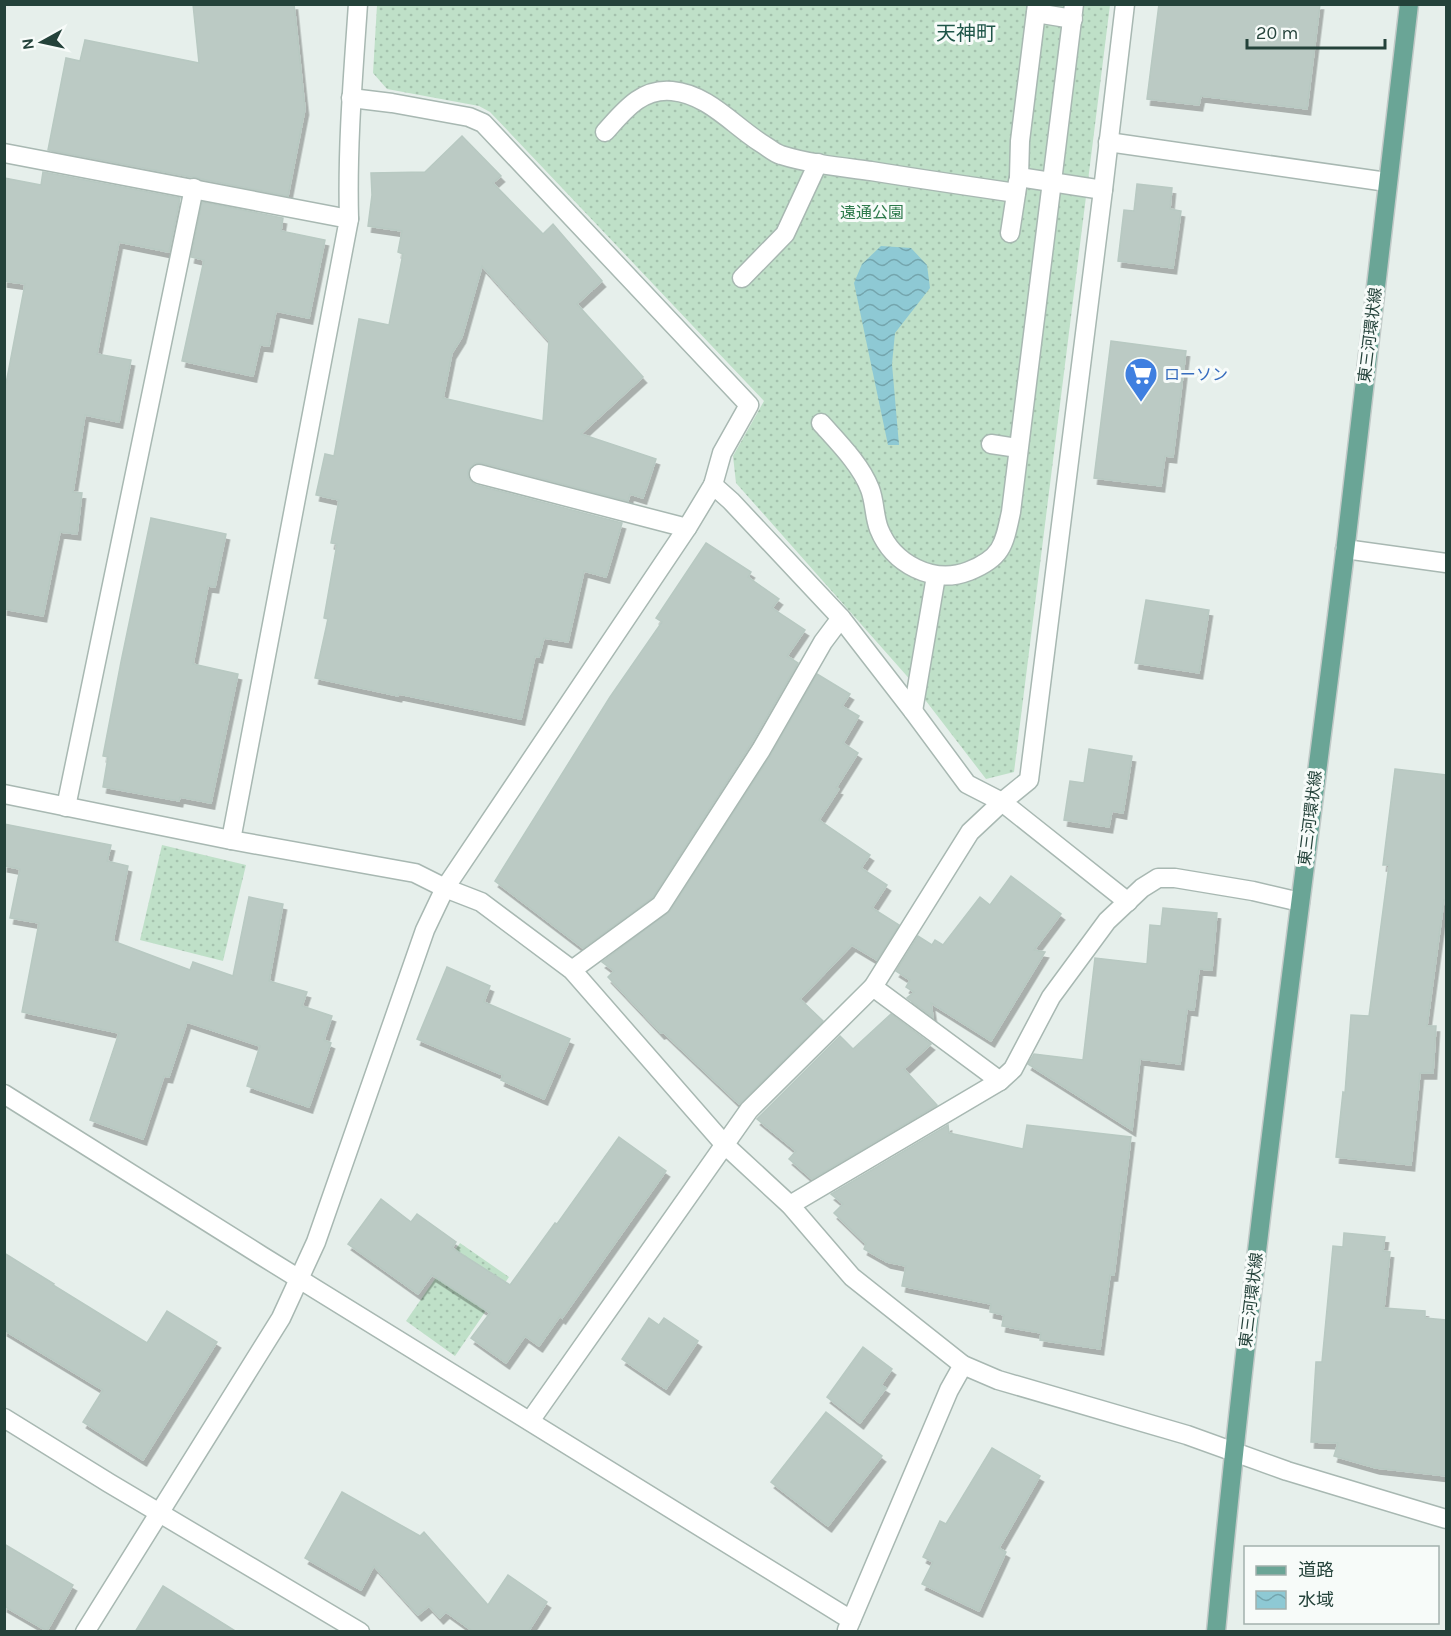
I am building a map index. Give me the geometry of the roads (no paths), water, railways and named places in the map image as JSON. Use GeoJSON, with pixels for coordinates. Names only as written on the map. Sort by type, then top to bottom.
{"type":"FeatureCollection","features":[{"type":"Feature","properties":{"kind":"main road","name":"東三河環状線"},"geometry":{"type":"LineString","coordinates":[[1216,1632],[1233,1453],[1345,549],[1408,4]]}},
{"type":"Feature","properties":{"kind":"street"},"geometry":{"type":"LineString","coordinates":[[231,840],[349,219],[351,98],[358,4]]}},
{"type":"Feature","properties":{"kind":"street"},"geometry":{"type":"LineString","coordinates":[[530,1421],[749,1110],[873,987],[970,832],[1029,780],[1125,4]]}},
{"type":"Feature","properties":{"kind":"street"},"geometry":{"type":"LineString","coordinates":[[821,423],[847,452],[865,478],[871,490],[880,530],[888,546],[909,566],[936,576],[963,573],[991,560],[1000,550],[1006,536],[1011,512],[1073,12],[1037,9],[1020,141],[1018,185],[1010,233]]}},
{"type":"Feature","properties":{"kind":"street"},"geometry":{"type":"LineString","coordinates":[[604,132],[634,101],[657,91],[670,90],[695,96],[779,154],[818,164],[1018,185],[1053,183],[1103,190]]}},
{"type":"Feature","properties":{"kind":"street"},"geometry":{"type":"LineString","coordinates":[[85,1632],[281,1318],[316,1242],[425,930],[445,888],[687,528],[713,484],[722,453],[749,405],[483,123],[470,117],[351,98]]}},
{"type":"Feature","properties":{"kind":"street"},"geometry":{"type":"LineString","coordinates":[[1108,142],[1387,182]]}},
{"type":"Feature","properties":{"kind":"street"},"geometry":{"type":"LineString","coordinates":[[4,153],[349,219]]}},
{"type":"Feature","properties":{"kind":"street"},"geometry":{"type":"LineString","coordinates":[[742,278],[785,234],[818,164]]}},
{"type":"Feature","properties":{"kind":"street"},"geometry":{"type":"LineString","coordinates":[[66,807],[194,188]]}},
{"type":"Feature","properties":{"kind":"street"},"geometry":{"type":"LineString","coordinates":[[991,444],[1018,448]]}},
{"type":"Feature","properties":{"kind":"street"},"geometry":{"type":"LineString","coordinates":[[479,474],[687,528]]}},
{"type":"Feature","properties":{"kind":"street"},"geometry":{"type":"LineString","coordinates":[[713,484],[841,618],[967,784],[1002,802],[1128,902]]}},
{"type":"Feature","properties":{"kind":"street"},"geometry":{"type":"LineString","coordinates":[[1345,549],[1446,563]]}},
{"type":"Feature","properties":{"kind":"street"},"geometry":{"type":"LineString","coordinates":[[913,711],[936,576]]}},
{"type":"Feature","properties":{"kind":"street"},"geometry":{"type":"LineString","coordinates":[[572,970],[661,905],[761,750],[822,642],[841,618]]}},
{"type":"Feature","properties":{"kind":"street"},"geometry":{"type":"LineString","coordinates":[[4,794],[231,840],[415,873],[481,902],[572,970],[725,1145],[790,1205],[852,1277],[963,1365],[998,1380],[1187,1435],[1287,1471],[1446,1519]]}},
{"type":"Feature","properties":{"kind":"street"},"geometry":{"type":"LineString","coordinates":[[790,1205],[1000,1081],[1013,1068],[1051,997],[1107,921],[1142,888],[1158,878],[1175,878],[1253,891],[1300,902]]}},
{"type":"Feature","properties":{"kind":"street"},"geometry":{"type":"LineString","coordinates":[[873,987],[1000,1081]]}},
{"type":"Feature","properties":{"kind":"street"},"geometry":{"type":"LineString","coordinates":[[4,1094],[530,1421],[849,1626],[949,1390],[963,1365]]}},
{"type":"Feature","properties":{"kind":"street"},"geometry":{"type":"LineString","coordinates":[[4,1418],[360,1632]]}},
{"type":"Feature","properties":{"kind":"water"},"geometry":{"type":"Polygon","coordinates":[[[881,246],[911,248],[927,265],[930,288],[895,333],[892,364],[899,445],[888,445],[854,283],[862,264],[881,246]]]}},
{"type":"Feature","properties":{"kind":"place","name":"ローソン"},"geometry":{"type":"Point","coordinates":[1141,403]}},
{"type":"Feature","properties":{"kind":"district","name":"天神町"},"geometry":{"type":"Point","coordinates":[966,33]}},
{"type":"Feature","properties":{"kind":"park label","name":"遠通公園"},"geometry":{"type":"Point","coordinates":[872,212]}}]}
